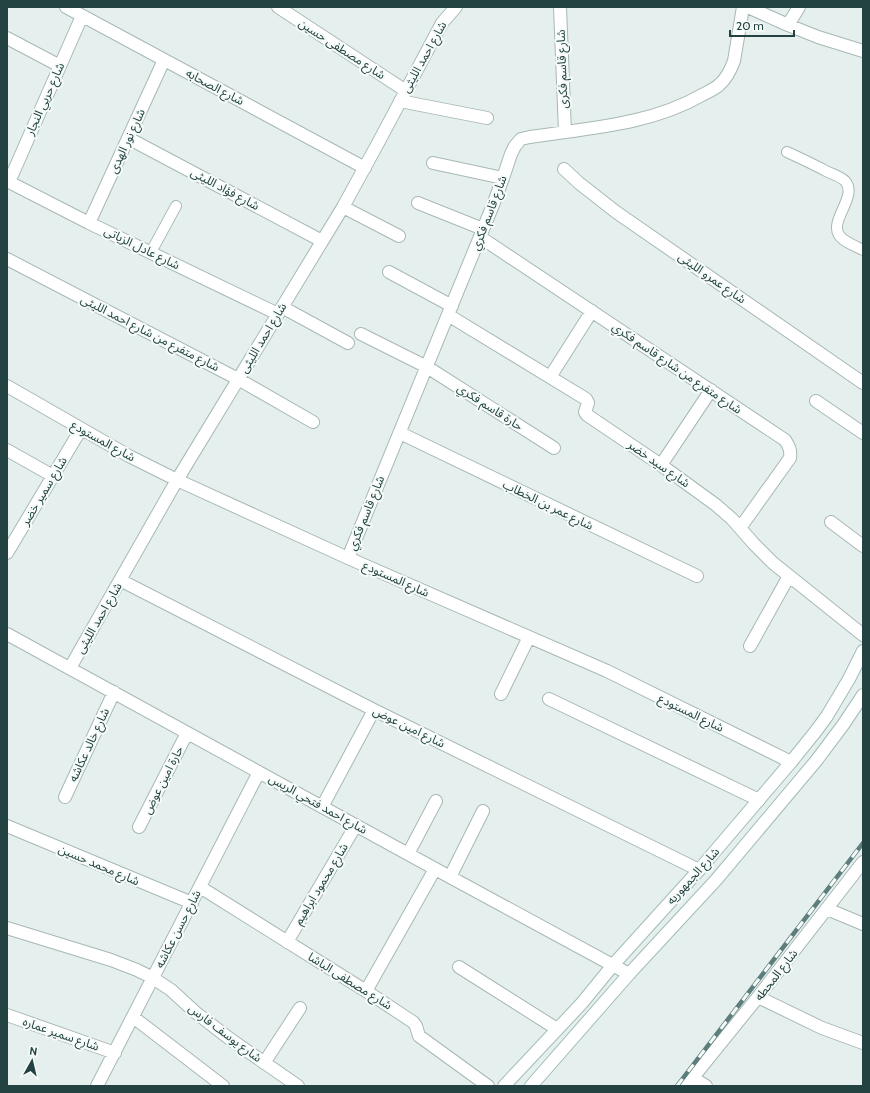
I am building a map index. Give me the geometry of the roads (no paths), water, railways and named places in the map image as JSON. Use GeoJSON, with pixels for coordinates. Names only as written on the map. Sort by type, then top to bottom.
{"type":"FeatureCollection","features":[{"type":"Feature","properties":{"kind":"street","name":"شارع الصحابه"},"geometry":{"type":"LineString","coordinates":[[66,7],[365,168]]}},
{"type":"Feature","properties":{"kind":"street","name":"شارع مصطفى حسين"},"geometry":{"type":"LineString","coordinates":[[278,7],[403,96]]}},
{"type":"Feature","properties":{"kind":"street","name":"شارع احمد الليثى"},"geometry":{"type":"LineString","coordinates":[[70,668],[177,480],[343,207],[442,23],[455,7]]}},
{"type":"Feature","properties":{"kind":"street","name":"شارع قاسم فكرى"},"geometry":{"type":"LineString","coordinates":[[560,7],[565,132]]}},
{"type":"Feature","properties":{"kind":"street","name":"شارع قاسم فكري"},"geometry":{"type":"LineString","coordinates":[[348,558],[482,233],[515,146],[521,139],[639,120],[668,111],[720,85],[731,70],[734,61],[743,7]]}},
{"type":"Feature","properties":{"kind":"street"},"geometry":{"type":"LineString","coordinates":[[748,7],[818,37],[863,51]]}},
{"type":"Feature","properties":{"kind":"street"},"geometry":{"type":"LineString","coordinates":[[788,25],[799,7]]}},
{"type":"Feature","properties":{"kind":"street","name":"شارع حربي النجار"},"geometry":{"type":"LineString","coordinates":[[8,181],[82,16]]}},
{"type":"Feature","properties":{"kind":"street"},"geometry":{"type":"LineString","coordinates":[[7,38],[60,66]]}},
{"type":"Feature","properties":{"kind":"street","name":"شارع نور الهدى"},"geometry":{"type":"LineString","coordinates":[[89,223],[164,60]]}},
{"type":"Feature","properties":{"kind":"street"},"geometry":{"type":"LineString","coordinates":[[403,96],[486,118]]}},
{"type":"Feature","properties":{"kind":"street","name":"شارع فؤاد الليثى"},"geometry":{"type":"LineString","coordinates":[[128,138],[322,241]]}},
{"type":"Feature","properties":{"kind":"street"},"geometry":{"type":"LineString","coordinates":[[433,163],[503,178]]}},
{"type":"Feature","properties":{"kind":"street","name":"شارع عمرو الليثى"},"geometry":{"type":"LineString","coordinates":[[564,169],[579,183],[616,212],[863,383]]}},
{"type":"Feature","properties":{"kind":"street","name":"شارع عادل الزياتى"},"geometry":{"type":"LineString","coordinates":[[8,181],[89,223],[280,310],[348,343]]}},
{"type":"Feature","properties":{"kind":"street","name":"شارع متفرع من شارع قاسم فكري"},"geometry":{"type":"LineString","coordinates":[[418,203],[482,233],[592,311],[785,440],[791,451],[788,463],[740,528]]}},
{"type":"Feature","properties":{"kind":"street"},"geometry":{"type":"LineString","coordinates":[[343,207],[399,236]]}},
{"type":"Feature","properties":{"kind":"street","name":"شارع متفرع من شارع احمد الليثى"},"geometry":{"type":"LineString","coordinates":[[7,259],[238,379],[313,422]]}},
{"type":"Feature","properties":{"kind":"street","name":"شارع سيد خضر"},"geometry":{"type":"LineString","coordinates":[[389,272],[450,310],[587,400],[588,403],[585,412],[587,415],[661,465],[716,505],[732,519],[772,563],[863,636]]}},
{"type":"Feature","properties":{"kind":"street"},"geometry":{"type":"LineString","coordinates":[[550,377],[592,311]]}},
{"type":"Feature","properties":{"kind":"street","name":"حارة قاسم فكري"},"geometry":{"type":"LineString","coordinates":[[361,334],[427,367],[554,448]]}},
{"type":"Feature","properties":{"kind":"street","name":"شارع المستودع"},"geometry":{"type":"LineString","coordinates":[[7,386],[129,456],[177,480],[348,558],[607,671],[791,762]]}},
{"type":"Feature","properties":{"kind":"street"},"geometry":{"type":"LineString","coordinates":[[661,465],[710,390]]}},
{"type":"Feature","properties":{"kind":"street"},"geometry":{"type":"LineString","coordinates":[[816,401],[863,433]]}},
{"type":"Feature","properties":{"kind":"street","name":"شارع سمير خضر"},"geometry":{"type":"LineString","coordinates":[[7,553],[81,429]]}},
{"type":"Feature","properties":{"kind":"street","name":"شارع عمر بن الخطاب"},"geometry":{"type":"LineString","coordinates":[[400,433],[697,576]]}},
{"type":"Feature","properties":{"kind":"street"},"geometry":{"type":"LineString","coordinates":[[7,450],[53,476]]}},
{"type":"Feature","properties":{"kind":"street"},"geometry":{"type":"LineString","coordinates":[[831,522],[863,546]]}},
{"type":"Feature","properties":{"kind":"street"},"geometry":{"type":"LineString","coordinates":[[750,646],[788,576]]}},
{"type":"Feature","properties":{"kind":"street","name":"شارع امين عوض"},"geometry":{"type":"LineString","coordinates":[[120,580],[374,710],[699,870]]}},
{"type":"Feature","properties":{"kind":"street","name":"شارع احمد فتحي الريس"},"geometry":{"type":"LineString","coordinates":[[7,634],[629,974]]}},
{"type":"Feature","properties":{"kind":"street"},"geometry":{"type":"LineString","coordinates":[[501,694],[529,637]]}},
{"type":"Feature","properties":{"kind":"street","name":"شارع الجمهوريه"},"geometry":{"type":"LineString","coordinates":[[504,1086],[582,1002],[613,965],[699,870],[791,762],[816,731],[845,685],[863,651]]}},
{"type":"Feature","properties":{"kind":"street","name":"شارع خالد عكاشه"},"geometry":{"type":"LineString","coordinates":[[65,797],[114,692]]}},
{"type":"Feature","properties":{"kind":"street","name":"شارع الجمهوريه"},"geometry":{"type":"LineString","coordinates":[[531,1086],[629,974],[716,880],[832,739],[863,694]]}},
{"type":"Feature","properties":{"kind":"street"},"geometry":{"type":"LineString","coordinates":[[549,699],[759,800]]}},
{"type":"Feature","properties":{"kind":"street"},"geometry":{"type":"LineString","coordinates":[[322,806],[374,710]]}},
{"type":"Feature","properties":{"kind":"street"},"geometry":{"type":"LineString","coordinates":[[816,731],[832,739]]}},
{"type":"Feature","properties":{"kind":"street","name":"حارة امين عوض"},"geometry":{"type":"LineString","coordinates":[[139,827],[187,733]]}},
{"type":"Feature","properties":{"kind":"street","name":"شارع حسن عكاشه"},"geometry":{"type":"LineString","coordinates":[[97,1086],[259,772]]}},
{"type":"Feature","properties":{"kind":"street"},"geometry":{"type":"LineString","coordinates":[[408,854],[436,801]]}},
{"type":"Feature","properties":{"kind":"street"},"geometry":{"type":"LineString","coordinates":[[450,877],[484,811]]}},
{"type":"Feature","properties":{"kind":"street","name":"شارع محمود ابراهيم"},"geometry":{"type":"LineString","coordinates":[[287,942],[356,825]]}},
{"type":"Feature","properties":{"kind":"street","name":"شارع محمد حسين"},"geometry":{"type":"LineString","coordinates":[[7,826],[192,903]]}},
{"type":"Feature","properties":{"kind":"street","name":"شارع المحطه"},"geometry":{"type":"LineString","coordinates":[[690,1082],[863,862]]}},
{"type":"Feature","properties":{"kind":"street"},"geometry":{"type":"LineString","coordinates":[[366,991],[435,869]]}},
{"type":"Feature","properties":{"kind":"street","name":"شارع مصطفى الباشا"},"geometry":{"type":"LineString","coordinates":[[200,887],[415,1023],[419,1036],[488,1086]]}},
{"type":"Feature","properties":{"kind":"street"},"geometry":{"type":"LineString","coordinates":[[827,909],[863,924]]}},
{"type":"Feature","properties":{"kind":"street","name":"شارع يوسف فارس"},"geometry":{"type":"LineString","coordinates":[[7,928],[110,960],[137,970],[153,978],[171,990],[201,1017],[230,1040],[298,1086]]}},
{"type":"Feature","properties":{"kind":"street"},"geometry":{"type":"LineString","coordinates":[[459,966],[557,1029]]}},
{"type":"Feature","properties":{"kind":"street"},"geometry":{"type":"LineString","coordinates":[[758,997],[822,1028],[863,1043]]}},
{"type":"Feature","properties":{"kind":"street"},"geometry":{"type":"LineString","coordinates":[[264,1063],[300,1008]]}},
{"type":"Feature","properties":{"kind":"street","name":"شارع سمير عماره"},"geometry":{"type":"LineString","coordinates":[[7,1015],[115,1053]]}},
{"type":"Feature","properties":{"kind":"street"},"geometry":{"type":"LineString","coordinates":[[133,1017],[223,1086]]}},
{"type":"Feature","properties":{"kind":"street"},"geometry":{"type":"LineString","coordinates":[[690,1082],[706,1086]]}},
{"type":"Feature","properties":{"kind":"lane"},"geometry":{"type":"LineString","coordinates":[[788,152],[845,181],[848,195],[839,217],[837,229],[843,240],[863,250]]}},
{"type":"Feature","properties":{"kind":"lane"},"geometry":{"type":"LineString","coordinates":[[151,252],[176,206]]}},
{"type":"Feature","properties":{"kind":"railway"},"geometry":{"type":"LineString","coordinates":[[677,1086],[863,843]]}}]}
